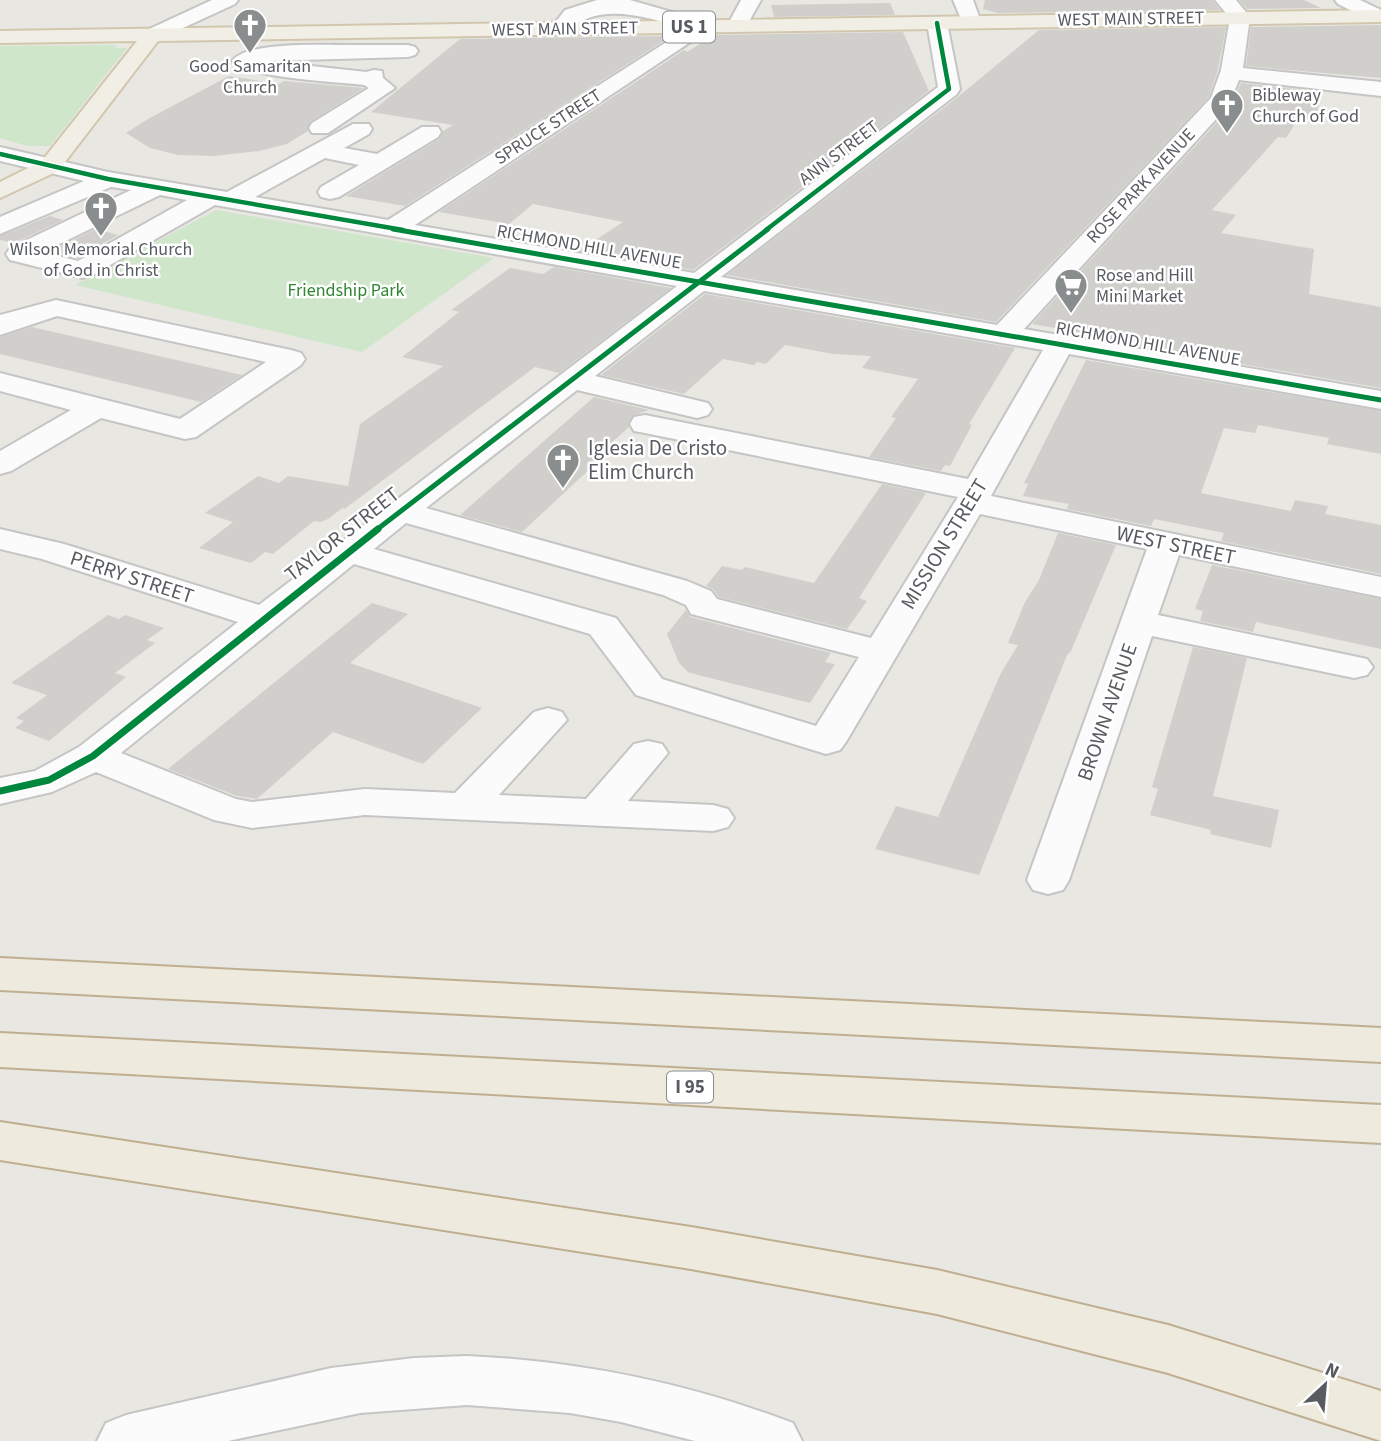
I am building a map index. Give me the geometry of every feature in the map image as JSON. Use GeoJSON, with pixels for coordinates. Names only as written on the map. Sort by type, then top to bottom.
{"type":"FeatureCollection","features":[{"type":"Feature","properties":{"kind":"highway"},"geometry":{"type":"LineString","coordinates":[[0,974],[1381,1045]]}},
{"type":"Feature","properties":{"kind":"highway","name":"I 95"},"geometry":{"type":"LineString","coordinates":[[0,1050],[1381,1124]]}},
{"type":"Feature","properties":{"kind":"highway"},"geometry":{"type":"LineString","coordinates":[[0,1141],[691,1248],[937,1292],[1155,1345],[1381,1416]]}},
{"type":"Feature","properties":{"kind":"main road","name":"WEST MAIN STREET"},"geometry":{"type":"LineString","coordinates":[[0,37],[560,29],[698,17],[737,26],[971,22],[1232,9],[1379,16]]}},
{"type":"Feature","properties":{"kind":"main road"},"geometry":{"type":"LineString","coordinates":[[0,191],[50,166],[152,35]]}},
{"type":"Feature","properties":{"kind":"street"},"geometry":{"type":"LineString","coordinates":[[152,35],[228,0]]}},
{"type":"Feature","properties":{"kind":"street"},"geometry":{"type":"LineString","coordinates":[[737,26],[751,0]]}},
{"type":"Feature","properties":{"kind":"street"},"geometry":{"type":"LineString","coordinates":[[963,0],[971,22]]}},
{"type":"Feature","properties":{"kind":"street"},"geometry":{"type":"LineString","coordinates":[[1345,0],[1379,16]]}},
{"type":"Feature","properties":{"kind":"street"},"geometry":{"type":"LineString","coordinates":[[560,29],[565,19],[590,6],[615,1],[665,16],[698,17]]}},
{"type":"Feature","properties":{"kind":"street","name":"ROSE PARK AVENUE"},"geometry":{"type":"LineString","coordinates":[[1003,335],[1221,100],[1233,64],[1232,9]]}},
{"type":"Feature","properties":{"kind":"street","name":"SPRUCE STREET"},"geometry":{"type":"LineString","coordinates":[[393,228],[698,17]]}},
{"type":"Feature","properties":{"kind":"street","name":"ANN STREET"},"geometry":{"type":"LineString","coordinates":[[695,283],[949,89],[937,23]]}},
{"type":"Feature","properties":{"kind":"street"},"geometry":{"type":"LineString","coordinates":[[370,79],[421,42],[422,31]]}},
{"type":"Feature","properties":{"kind":"street"},"geometry":{"type":"LineString","coordinates":[[159,187],[19,254],[82,270],[222,198],[320,139],[384,88],[370,79],[266,68],[243,61],[248,56],[271,53],[408,51]]}},
{"type":"Feature","properties":{"kind":"street"},"geometry":{"type":"LineString","coordinates":[[1233,64],[1349,65]]}},
{"type":"Feature","properties":{"kind":"street"},"geometry":{"type":"LineString","coordinates":[[1233,64],[1381,89]]}},
{"type":"Feature","properties":{"kind":"street"},"geometry":{"type":"LineString","coordinates":[[320,139],[361,128]]}},
{"type":"Feature","properties":{"kind":"street"},"geometry":{"type":"LineString","coordinates":[[330,192],[430,132]]}},
{"type":"Feature","properties":{"kind":"street"},"geometry":{"type":"LineString","coordinates":[[320,139],[381,162]]}},
{"type":"Feature","properties":{"kind":"street","name":"RICHMOND HILL AVENUE"},"geometry":{"type":"LineString","coordinates":[[0,153],[108,179],[1381,400]]}},
{"type":"Feature","properties":{"kind":"street"},"geometry":{"type":"LineString","coordinates":[[0,226],[108,179]]}},
{"type":"Feature","properties":{"kind":"street","name":"TAYLOR STREET"},"geometry":{"type":"LineString","coordinates":[[0,791],[30,787],[53,779],[93,756],[263,618],[695,283]]}},
{"type":"Feature","properties":{"kind":"street"},"geometry":{"type":"LineString","coordinates":[[0,327],[12,320],[56,308],[291,359],[185,430],[0,382]]}},
{"type":"Feature","properties":{"kind":"street","name":"MISSION STREET"},"geometry":{"type":"LineString","coordinates":[[348,552],[603,626],[649,687],[825,742],[974,496],[1060,345]]}},
{"type":"Feature","properties":{"kind":"street"},"geometry":{"type":"LineString","coordinates":[[570,379],[785,430],[768,451]]}},
{"type":"Feature","properties":{"kind":"street"},"geometry":{"type":"LineString","coordinates":[[0,464],[96,408]]}},
{"type":"Feature","properties":{"kind":"street","name":"WEST STREET"},"geometry":{"type":"LineString","coordinates":[[645,424],[974,496],[1166,543],[1381,587]]}},
{"type":"Feature","properties":{"kind":"street"},"geometry":{"type":"LineString","coordinates":[[400,511],[675,588],[699,598],[704,606],[880,652]]}},
{"type":"Feature","properties":{"kind":"street","name":"PERRY STREET"},"geometry":{"type":"LineString","coordinates":[[0,539],[52,551],[263,618]]}},
{"type":"Feature","properties":{"kind":"street","name":"BROWN AVENUE"},"geometry":{"type":"LineString","coordinates":[[1048,880],[1166,543]]}},
{"type":"Feature","properties":{"kind":"street"},"geometry":{"type":"LineString","coordinates":[[1138,622],[1354,667]]}},
{"type":"Feature","properties":{"kind":"street"},"geometry":{"type":"LineString","coordinates":[[464,808],[548,720]]}},
{"type":"Feature","properties":{"kind":"street"},"geometry":{"type":"LineString","coordinates":[[596,813],[648,753]]}},
{"type":"Feature","properties":{"kind":"street"},"geometry":{"type":"LineString","coordinates":[[93,756],[228,811],[252,815],[365,802],[713,818]]}},
{"type":"Feature","properties":{"kind":"street"},"geometry":{"type":"LineString","coordinates":[[126,1441],[329,1393],[393,1384],[449,1381],[532,1383],[626,1396],[698,1414],[773,1441]]}},
{"type":"Feature","properties":{"kind":"green space"},"geometry":{"type":"Polygon","coordinates":[[[116,45],[115,48],[127,48],[50,146],[27,146],[0,138],[0,46],[116,45]]]}},
{"type":"Feature","properties":{"kind":"green space","name":"Friendship Park"},"geometry":{"type":"Polygon","coordinates":[[[216,210],[494,258],[362,352],[75,285],[216,210]]]}},
{"type":"Feature","properties":{"kind":"building"},"geometry":{"type":"Polygon","coordinates":[[[985,0],[1212,0],[1220,10],[998,13],[983,9],[985,0]]]}},
{"type":"Feature","properties":{"kind":"building"},"geometry":{"type":"Polygon","coordinates":[[[1239,0],[1304,0],[1321,8],[1247,9],[1239,0]]]}},
{"type":"Feature","properties":{"kind":"building"},"geometry":{"type":"Polygon","coordinates":[[[890,3],[895,15],[774,17],[771,5],[890,3]]]}},
{"type":"Feature","properties":{"kind":"building"},"geometry":{"type":"Polygon","coordinates":[[[1381,25],[1381,78],[1246,66],[1251,27],[1381,25]]]}},
{"type":"Feature","properties":{"kind":"building"},"geometry":{"type":"Polygon","coordinates":[[[1226,27],[1218,69],[1209,97],[996,322],[727,275],[959,96],[1039,30],[1226,27]]]}},
{"type":"Feature","properties":{"kind":"building"},"geometry":{"type":"Polygon","coordinates":[[[903,32],[929,91],[693,270],[579,251],[623,222],[533,204],[509,224],[439,212],[684,50],[687,52],[714,35],[903,32]]]}},
{"type":"Feature","properties":{"kind":"building"},"geometry":{"type":"Polygon","coordinates":[[[668,38],[405,206],[346,196],[439,139],[443,131],[453,125],[371,112],[460,39],[668,38]]]}},
{"type":"Feature","properties":{"kind":"building"},"geometry":{"type":"Polygon","coordinates":[[[229,76],[279,84],[284,81],[364,88],[311,121],[308,131],[287,144],[259,151],[214,156],[178,155],[150,148],[126,133],[229,76]]]}},
{"type":"Feature","properties":{"kind":"building"},"geometry":{"type":"Polygon","coordinates":[[[1241,83],[1322,92],[1315,120],[1299,118],[1286,138],[1278,137],[1212,210],[1236,215],[1221,233],[1314,249],[1309,294],[1381,307],[1381,388],[1097,339],[1099,336],[1032,324],[1231,107],[1241,83]]]}},
{"type":"Feature","properties":{"kind":"building"},"geometry":{"type":"Polygon","coordinates":[[[50,216],[63,220],[14,243],[0,240],[0,236],[50,216]]]}},
{"type":"Feature","properties":{"kind":"building"},"geometry":{"type":"Polygon","coordinates":[[[96,229],[118,235],[78,258],[51,251],[96,229]]]}},
{"type":"Feature","properties":{"kind":"building"},"geometry":{"type":"Polygon","coordinates":[[[554,267],[671,288],[559,373],[535,367],[343,510],[344,507],[328,519],[314,521],[273,554],[265,552],[251,563],[199,548],[233,522],[205,513],[258,476],[279,483],[288,476],[348,486],[360,424],[443,366],[402,357],[459,312],[451,310],[510,268],[543,274],[554,267]]]}},
{"type":"Feature","properties":{"kind":"building"},"geometry":{"type":"Polygon","coordinates":[[[705,294],[1015,348],[969,424],[972,425],[950,466],[945,465],[941,471],[869,457],[896,418],[891,417],[918,379],[862,368],[871,356],[833,354],[785,345],[766,364],[757,362],[754,365],[723,359],[684,394],[601,375],[705,294]]]}},
{"type":"Feature","properties":{"kind":"building"},"geometry":{"type":"Polygon","coordinates":[[[32,327],[242,375],[201,402],[0,354],[0,337],[32,327]]]}},
{"type":"Feature","properties":{"kind":"building"},"geometry":{"type":"Polygon","coordinates":[[[1086,360],[1381,411],[1381,454],[1327,444],[1329,438],[1258,425],[1255,433],[1224,428],[1201,493],[1291,511],[1295,500],[1328,506],[1325,514],[1381,525],[1381,574],[1221,541],[1224,533],[1154,519],[1151,526],[1067,509],[1069,504],[1023,496],[1028,484],[1024,483],[1086,360]]]}},
{"type":"Feature","properties":{"kind":"building"},"geometry":{"type":"Polygon","coordinates":[[[594,397],[649,410],[632,416],[629,427],[600,453],[606,454],[522,532],[460,515],[594,397]]]}},
{"type":"Feature","properties":{"kind":"building"},"geometry":{"type":"Polygon","coordinates":[[[882,484],[926,493],[859,598],[867,601],[847,629],[719,597],[713,589],[706,586],[722,566],[742,570],[745,567],[814,583],[882,484]]]}},
{"type":"Feature","properties":{"kind":"building"},"geometry":{"type":"Polygon","coordinates":[[[1058,533],[1116,545],[1067,655],[979,875],[875,849],[896,806],[938,817],[1001,673],[1018,645],[1008,643],[1025,602],[1039,580],[1058,533]]]}},
{"type":"Feature","properties":{"kind":"building"},"geometry":{"type":"Polygon","coordinates":[[[1212,565],[1381,599],[1381,649],[1256,622],[1253,632],[1200,621],[1203,611],[1195,609],[1212,565]]]}},
{"type":"Feature","properties":{"kind":"building"},"geometry":{"type":"Polygon","coordinates":[[[372,603],[408,614],[350,663],[482,708],[423,764],[333,732],[257,799],[237,796],[168,769],[372,603]]]}},
{"type":"Feature","properties":{"kind":"building"},"geometry":{"type":"Polygon","coordinates":[[[686,610],[690,617],[831,653],[825,662],[835,664],[810,703],[688,672],[679,663],[667,634],[686,610]]]}},
{"type":"Feature","properties":{"kind":"building"},"geometry":{"type":"Polygon","coordinates":[[[108,615],[119,619],[125,615],[164,628],[147,640],[155,643],[115,673],[126,677],[49,741],[15,728],[24,721],[16,718],[47,695],[11,683],[108,615]]]}},
{"type":"Feature","properties":{"kind":"building"},"geometry":{"type":"Polygon","coordinates":[[[1193,647],[1247,658],[1213,796],[1279,810],[1271,848],[1210,834],[1211,830],[1150,815],[1158,789],[1152,787],[1193,647]]]}},
{"type":"Feature","properties":{"kind":"cycle path"},"geometry":{"type":"LineString","coordinates":[[0,791],[49,780],[93,756],[348,552],[949,89],[937,23]]}},
{"type":"Feature","properties":{"kind":"cycle path"},"geometry":{"type":"LineString","coordinates":[[0,154],[108,179],[1381,400]]}},
{"type":"Feature","properties":{"kind":"place","name":"Good Samaritan Church"},"geometry":{"type":"Point","coordinates":[250,55]}},
{"type":"Feature","properties":{"kind":"place","name":"Bibleway Church of God"},"geometry":{"type":"Point","coordinates":[1227,135]}},
{"type":"Feature","properties":{"kind":"place","name":"Wilson Memorial Church of God in Christ"},"geometry":{"type":"Point","coordinates":[101,238]}},
{"type":"Feature","properties":{"kind":"place","name":"Rose and Hill Mini Market"},"geometry":{"type":"Point","coordinates":[1071,315]}},
{"type":"Feature","properties":{"kind":"place","name":"Iglesia De Cristo Elim Church"},"geometry":{"type":"Point","coordinates":[563,490]}}]}
